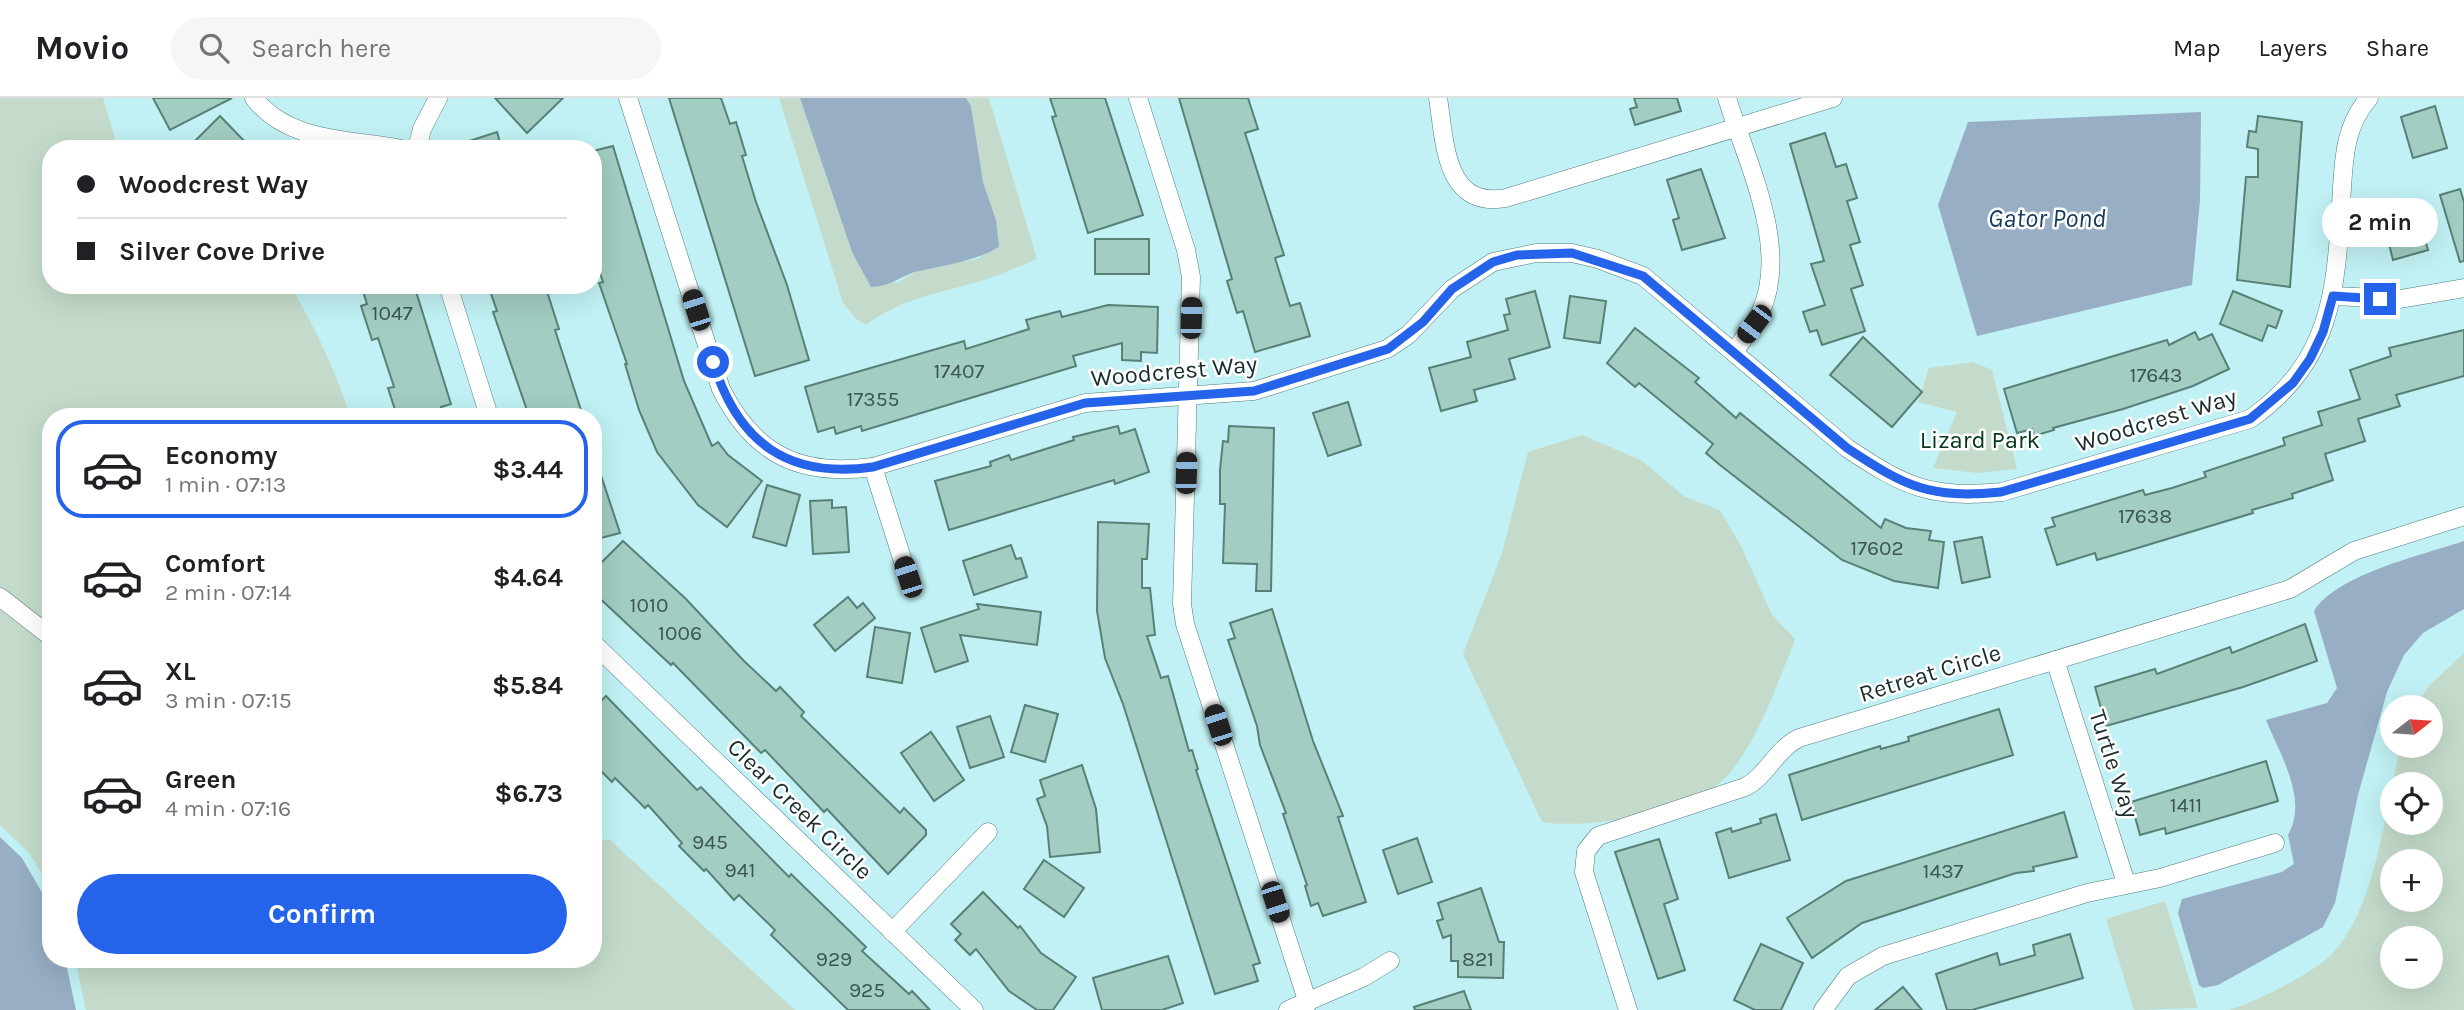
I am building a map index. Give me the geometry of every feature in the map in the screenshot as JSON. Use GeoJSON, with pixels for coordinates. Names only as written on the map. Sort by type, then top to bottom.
{"type":"FeatureCollection","features":[{"type":"Feature","properties":{"kind":"street"},"geometry":{"type":"LineString","coordinates":[[254,98],[271,115],[336,140]]}},
{"type":"Feature","properties":{"kind":"street"},"geometry":{"type":"LineString","coordinates":[[419,140],[438,98]]}},
{"type":"Feature","properties":{"kind":"street","name":"Woodcrest Way"},"geometry":{"type":"LineString","coordinates":[[628,98],[721,388],[732,410],[760,442],[780,456],[802,465],[844,471],[873,467],[1085,403],[1254,391],[1363,359],[1408,335],[1452,289],[1493,262],[1536,253],[1572,253],[1643,276],[1847,448],[1873,466],[1916,488],[1959,496],[2001,492],[2250,419],[2293,383],[2310,359],[2323,332],[2333,296],[2344,148],[2358,110],[2368,98]]}},
{"type":"Feature","properties":{"kind":"street"},"geometry":{"type":"LineString","coordinates":[[1138,98],[1186,250],[1191,277],[1182,604],[1185,624],[1308,1003]]}},
{"type":"Feature","properties":{"kind":"street"},"geometry":{"type":"LineString","coordinates":[[1438,98],[1454,176],[1474,195],[1489,200],[1506,198],[1833,98]]}},
{"type":"Feature","properties":{"kind":"street"},"geometry":{"type":"LineString","coordinates":[[1727,98],[1765,218],[1772,256],[1762,310],[1734,352]]}},
{"type":"Feature","properties":{"kind":"street"},"geometry":{"type":"LineString","coordinates":[[2333,296],[2400,299],[2464,288]]}},
{"type":"Feature","properties":{"kind":"street"},"geometry":{"type":"LineString","coordinates":[[451,294],[486,408]]}},
{"type":"Feature","properties":{"kind":"street"},"geometry":{"type":"LineString","coordinates":[[873,467],[908,577]]}},
{"type":"Feature","properties":{"kind":"street","name":"Retreat Circle"},"geometry":{"type":"LineString","coordinates":[[1628,1010],[1584,872],[1584,857],[1593,841],[1605,833],[1745,788],[1755,781],[1785,747],[1799,738],[2290,589],[2354,551],[2464,516]]}},
{"type":"Feature","properties":{"kind":"street"},"geometry":{"type":"LineString","coordinates":[[0,597],[42,630]]}},
{"type":"Feature","properties":{"kind":"street","name":"Clear Creek Circle"},"geometry":{"type":"LineString","coordinates":[[602,652],[974,1010]]}},
{"type":"Feature","properties":{"kind":"street","name":"Turtle Way"},"geometry":{"type":"LineString","coordinates":[[2055,660],[2126,883]]}},
{"type":"Feature","properties":{"kind":"street"},"geometry":{"type":"LineString","coordinates":[[892,932],[988,832]]}},
{"type":"Feature","properties":{"kind":"street"},"geometry":{"type":"LineString","coordinates":[[1823,1010],[1848,976],[1870,961],[2126,883],[2160,878],[2275,843]]}},
{"type":"Feature","properties":{"kind":"street"},"geometry":{"type":"LineString","coordinates":[[1288,1010],[1364,977],[1390,961]]}},
{"type":"Feature","properties":{"kind":"green space"},"geometry":{"type":"Polygon","coordinates":[[[0,98],[103,98],[115,140],[42,140],[42,294],[295,294],[324,349],[347,408],[42,408],[42,875],[30,854],[0,825],[0,98]]]}},
{"type":"Feature","properties":{"kind":"green space"},"geometry":{"type":"Polygon","coordinates":[[[779,98],[800,98],[852,252],[897,283],[917,271],[980,258],[996,220],[983,182],[971,106],[966,98],[989,98],[1037,259],[988,279],[908,302],[866,325],[856,319],[843,303],[779,98]]]}},
{"type":"Feature","properties":{"kind":"green space","name":"Lizard Park"},"geometry":{"type":"Polygon","coordinates":[[[1973,362],[1992,370],[2017,469],[1977,473],[1933,468],[1957,412],[1918,402],[1929,368],[1973,362]]]}},
{"type":"Feature","properties":{"kind":"green space"},"geometry":{"type":"Polygon","coordinates":[[[1582,435],[1641,460],[1685,497],[1720,510],[1741,546],[1772,615],[1795,639],[1781,677],[1750,743],[1730,773],[1715,787],[1669,808],[1642,815],[1563,824],[1542,822],[1463,654],[1502,553],[1528,452],[1582,435]]]}},
{"type":"Feature","properties":{"kind":"green space"},"geometry":{"type":"Polygon","coordinates":[[[2464,653],[2464,1010],[2229,1010],[2299,977],[2333,953],[2360,909],[2382,835],[2443,835],[2443,772],[2395,772],[2398,758],[2443,758],[2443,695],[2423,695],[2428,687],[2464,653]]]}},
{"type":"Feature","properties":{"kind":"green space"},"geometry":{"type":"Polygon","coordinates":[[[609,839],[795,1010],[86,1010],[77,968],[602,968],[602,840],[609,839]]]}},
{"type":"Feature","properties":{"kind":"green space"},"geometry":{"type":"Polygon","coordinates":[[[2165,901],[2198,1008],[2134,1010],[2106,919],[2165,901]]]}},
{"type":"Feature","properties":{"kind":"water"},"geometry":{"type":"Polygon","coordinates":[[[800,98],[966,98],[971,106],[983,182],[996,220],[999,247],[970,259],[919,271],[884,285],[871,287],[852,252],[800,98]]]}},
{"type":"Feature","properties":{"kind":"water","name":"Gator Pond"},"geometry":{"type":"Polygon","coordinates":[[[2201,112],[2200,200],[2192,285],[1977,336],[1938,205],[1968,122],[2201,112]]]}},
{"type":"Feature","properties":{"kind":"water"},"geometry":{"type":"Polygon","coordinates":[[[2464,541],[2464,609],[2423,633],[2404,655],[2386,695],[2380,695],[2380,717],[2358,795],[2335,903],[2323,927],[2218,985],[2203,988],[2199,985],[2178,913],[2182,899],[2282,872],[2294,864],[2288,835],[2294,821],[2294,791],[2266,720],[2327,703],[2337,688],[2314,611],[2341,586],[2382,567],[2464,541]]]}},
{"type":"Feature","properties":{"kind":"water"},"geometry":{"type":"Polygon","coordinates":[[[0,837],[22,858],[42,892],[42,968],[67,968],[76,1010],[0,1010],[0,837]]]}},
{"type":"Feature","properties":{"kind":"building"},"geometry":{"type":"Polygon","coordinates":[[[153,98],[232,98],[170,130],[153,98]]]}},
{"type":"Feature","properties":{"kind":"building"},"geometry":{"type":"Polygon","coordinates":[[[495,98],[563,98],[527,133],[495,98]]]}},
{"type":"Feature","properties":{"kind":"building"},"geometry":{"type":"Polygon","coordinates":[[[669,98],[721,98],[730,124],[736,122],[746,155],[742,156],[756,202],[787,285],[809,360],[755,376],[669,98]]]}},
{"type":"Feature","properties":{"kind":"building"},"geometry":{"type":"Polygon","coordinates":[[[1050,98],[1105,98],[1143,215],[1088,233],[1052,117],[1056,116],[1050,98]]]}},
{"type":"Feature","properties":{"kind":"building"},"geometry":{"type":"Polygon","coordinates":[[[1179,98],[1248,98],[1258,129],[1245,133],[1284,255],[1275,258],[1290,306],[1300,303],[1310,336],[1255,352],[1243,311],[1237,313],[1227,281],[1232,279],[1179,98]]]}},
{"type":"Feature","properties":{"kind":"building"},"geometry":{"type":"Polygon","coordinates":[[[1634,98],[1677,98],[1681,111],[1635,125],[1630,109],[1637,107],[1634,98]]]}},
{"type":"Feature","properties":{"kind":"building"},"geometry":{"type":"Polygon","coordinates":[[[2435,106],[2447,148],[2413,158],[2401,117],[2435,106]]]}},
{"type":"Feature","properties":{"kind":"building"},"geometry":{"type":"Polygon","coordinates":[[[220,116],[243,140],[196,140],[220,116]]]}},
{"type":"Feature","properties":{"kind":"building"},"geometry":{"type":"Polygon","coordinates":[[[2258,116],[2302,122],[2290,287],[2237,280],[2246,177],[2258,177],[2258,149],[2247,147],[2249,131],[2256,132],[2258,116]]]}},
{"type":"Feature","properties":{"kind":"building"},"geometry":{"type":"Polygon","coordinates":[[[497,132],[499,140],[472,140],[497,132]]]}},
{"type":"Feature","properties":{"kind":"building"},"geometry":{"type":"Polygon","coordinates":[[[1825,133],[1836,167],[1846,164],[1857,198],[1847,201],[1860,242],[1850,245],[1863,285],[1851,289],[1865,331],[1822,345],[1817,330],[1810,332],[1803,312],[1825,305],[1811,264],[1824,261],[1790,144],[1825,133]]]}},
{"type":"Feature","properties":{"kind":"building"},"geometry":{"type":"Polygon","coordinates":[[[613,146],[684,381],[712,446],[718,442],[728,455],[762,481],[727,527],[698,505],[657,452],[639,410],[627,364],[602,292],[602,149],[613,146]]]}},
{"type":"Feature","properties":{"kind":"building"},"geometry":{"type":"Polygon","coordinates":[[[1701,169],[1725,238],[1682,250],[1673,220],[1679,218],[1667,180],[1701,169]]]}},
{"type":"Feature","properties":{"kind":"building"},"geometry":{"type":"Polygon","coordinates":[[[2460,189],[2464,202],[2464,261],[2460,262],[2440,195],[2460,189]]]}},
{"type":"Feature","properties":{"kind":"building"},"geometry":{"type":"Polygon","coordinates":[[[2416,205],[2428,250],[2393,260],[2382,215],[2416,205]]]}},
{"type":"Feature","properties":{"kind":"building"},"geometry":{"type":"Polygon","coordinates":[[[1095,239],[1149,239],[1149,274],[1095,274],[1095,239]]]}},
{"type":"Feature","properties":{"kind":"building"},"geometry":{"type":"Polygon","coordinates":[[[1535,291],[1550,347],[1509,359],[1515,379],[1474,390],[1477,401],[1441,411],[1429,368],[1471,357],[1467,342],[1508,330],[1504,315],[1510,314],[1506,299],[1535,291]]]}},
{"type":"Feature","properties":{"kind":"building"},"geometry":{"type":"Polygon","coordinates":[[[2233,291],[2282,311],[2276,328],[2268,325],[2262,341],[2220,324],[2233,291]]]}},
{"type":"Feature","properties":{"kind":"building"},"geometry":{"type":"Polygon","coordinates":[[[364,294],[417,294],[451,404],[441,408],[394,408],[388,388],[394,387],[378,338],[372,340],[361,306],[367,304],[364,294]]]}},
{"type":"Feature","properties":{"kind":"building"},"geometry":{"type":"Polygon","coordinates":[[[491,294],[548,294],[559,329],[555,330],[580,408],[526,408],[493,312],[497,311],[491,294]]]}},
{"type":"Feature","properties":{"kind":"building"},"geometry":{"type":"Polygon","coordinates":[[[1570,296],[1606,301],[1600,343],[1564,338],[1570,296]]]}},
{"type":"Feature","properties":{"kind":"building"},"geometry":{"type":"Polygon","coordinates":[[[1108,305],[1158,307],[1157,353],[1141,352],[1141,361],[1122,360],[1122,343],[1073,356],[1076,366],[862,431],[861,426],[836,434],[834,427],[818,432],[805,387],[964,341],[966,349],[1029,329],[1026,320],[1060,311],[1062,317],[1108,305]]]}},
{"type":"Feature","properties":{"kind":"building"},"geometry":{"type":"Polygon","coordinates":[[[1635,328],[1699,378],[1695,382],[1736,418],[1740,413],[1881,528],[1885,519],[1906,528],[1931,531],[1929,540],[1944,542],[1938,588],[1894,581],[1842,560],[1706,453],[1713,444],[1639,383],[1635,387],[1607,363],[1635,328]]]}},
{"type":"Feature","properties":{"kind":"building"},"geometry":{"type":"Polygon","coordinates":[[[2464,330],[2464,376],[2396,395],[2400,406],[2358,419],[2365,441],[2325,454],[2333,480],[2292,494],[2293,498],[2252,510],[2253,513],[2097,560],[2095,553],[2057,565],[2045,529],[2055,526],[2052,518],[2143,490],[2145,495],[2172,488],[2206,477],[2204,472],[2285,445],[2283,438],[2322,425],[2318,412],[2360,399],[2350,370],[2391,356],[2389,348],[2464,330]]]}},
{"type":"Feature","properties":{"kind":"building"},"geometry":{"type":"Polygon","coordinates":[[[2195,332],[2199,340],[2212,334],[2229,369],[2193,386],[2053,428],[2054,430],[2034,436],[2032,429],[2017,433],[2004,389],[2167,340],[2169,345],[2195,332]]]}},
{"type":"Feature","properties":{"kind":"building"},"geometry":{"type":"Polygon","coordinates":[[[1863,337],[1922,392],[1892,427],[1830,375],[1863,337]]]}},
{"type":"Feature","properties":{"kind":"building"},"geometry":{"type":"Polygon","coordinates":[[[1348,402],[1361,445],[1328,456],[1313,413],[1348,402]]]}},
{"type":"Feature","properties":{"kind":"building"},"geometry":{"type":"Polygon","coordinates":[[[1118,426],[1120,434],[1135,429],[1149,472],[949,530],[935,481],[991,466],[990,462],[1009,455],[1011,460],[1074,440],[1073,437],[1118,426]]]}},
{"type":"Feature","properties":{"kind":"building"},"geometry":{"type":"Polygon","coordinates":[[[1229,426],[1274,428],[1271,591],[1256,591],[1257,564],[1223,563],[1225,504],[1220,504],[1220,470],[1223,441],[1228,442],[1229,426]]]}},
{"type":"Feature","properties":{"kind":"building"},"geometry":{"type":"Polygon","coordinates":[[[602,478],[620,533],[602,538],[602,478]]]}},
{"type":"Feature","properties":{"kind":"building"},"geometry":{"type":"Polygon","coordinates":[[[767,485],[800,495],[786,546],[753,537],[767,485]]]}},
{"type":"Feature","properties":{"kind":"building"},"geometry":{"type":"Polygon","coordinates":[[[832,500],[832,508],[846,507],[849,552],[813,554],[810,501],[832,500]]]}},
{"type":"Feature","properties":{"kind":"building"},"geometry":{"type":"Polygon","coordinates":[[[1098,522],[1149,524],[1147,559],[1142,559],[1142,588],[1150,588],[1155,635],[1147,636],[1161,678],[1168,676],[1189,751],[1192,750],[1198,769],[1196,770],[1260,963],[1253,965],[1258,981],[1215,994],[1123,704],[1105,658],[1097,611],[1098,522]]]}},
{"type":"Feature","properties":{"kind":"building"},"geometry":{"type":"Polygon","coordinates":[[[1982,537],[1990,577],[1962,583],[1954,542],[1982,537]]]}},
{"type":"Feature","properties":{"kind":"building"},"geometry":{"type":"Polygon","coordinates":[[[623,541],[686,599],[776,691],[780,687],[804,712],[801,716],[900,813],[904,808],[926,830],[926,835],[888,874],[827,809],[824,812],[765,750],[761,753],[673,663],[671,665],[602,600],[602,562],[623,541]]]}},
{"type":"Feature","properties":{"kind":"building"},"geometry":{"type":"Polygon","coordinates":[[[1011,545],[1016,559],[1021,558],[1027,577],[974,595],[963,561],[1011,545]]]}},
{"type":"Feature","properties":{"kind":"building"},"geometry":{"type":"Polygon","coordinates":[[[848,597],[857,608],[863,603],[875,618],[835,651],[814,625],[848,597]]]}},
{"type":"Feature","properties":{"kind":"building"},"geometry":{"type":"Polygon","coordinates":[[[977,604],[1041,612],[1037,645],[960,635],[968,661],[935,672],[921,628],[979,609],[977,604]]]}},
{"type":"Feature","properties":{"kind":"building"},"geometry":{"type":"Polygon","coordinates":[[[1272,609],[1313,741],[1343,816],[1338,817],[1366,902],[1323,916],[1318,903],[1311,906],[1305,886],[1307,885],[1283,814],[1286,813],[1260,745],[1257,726],[1228,640],[1235,638],[1230,623],[1272,609]]]}},
{"type":"Feature","properties":{"kind":"building"},"geometry":{"type":"Polygon","coordinates":[[[2305,624],[2317,661],[2243,687],[2106,726],[2095,687],[2155,669],[2157,674],[2230,647],[2232,653],[2305,624]]]}},
{"type":"Feature","properties":{"kind":"building"},"geometry":{"type":"Polygon","coordinates":[[[875,627],[910,633],[902,683],[867,677],[875,627]]]}},
{"type":"Feature","properties":{"kind":"building"},"geometry":{"type":"Polygon","coordinates":[[[606,696],[697,790],[701,787],[789,877],[791,874],[866,947],[862,951],[909,994],[912,991],[930,1010],[848,1010],[771,935],[775,930],[739,895],[734,900],[706,869],[704,871],[679,846],[682,843],[648,805],[645,808],[615,778],[612,782],[602,772],[602,700],[606,696]]]}},
{"type":"Feature","properties":{"kind":"building"},"geometry":{"type":"Polygon","coordinates":[[[1025,705],[1058,714],[1045,762],[1011,752],[1025,705]]]}},
{"type":"Feature","properties":{"kind":"building"},"geometry":{"type":"Polygon","coordinates":[[[1999,709],[2013,755],[1802,820],[1789,775],[1880,746],[1881,749],[1909,741],[1908,737],[1999,709]]]}},
{"type":"Feature","properties":{"kind":"building"},"geometry":{"type":"Polygon","coordinates":[[[990,716],[1004,757],[970,768],[957,727],[990,716]]]}},
{"type":"Feature","properties":{"kind":"building"},"geometry":{"type":"Polygon","coordinates":[[[931,732],[964,780],[934,801],[901,753],[931,732]]]}},
{"type":"Feature","properties":{"kind":"building"},"geometry":{"type":"Polygon","coordinates":[[[2266,761],[2278,801],[2166,834],[2165,828],[2140,835],[2131,802],[2266,761]]]}},
{"type":"Feature","properties":{"kind":"building"},"geometry":{"type":"Polygon","coordinates":[[[1082,765],[1096,809],[1100,852],[1050,857],[1047,826],[1037,799],[1045,796],[1040,780],[1082,765]]]}},
{"type":"Feature","properties":{"kind":"building"},"geometry":{"type":"Polygon","coordinates":[[[2064,812],[2077,857],[2033,867],[2034,871],[2016,873],[1862,923],[1812,958],[1787,918],[1846,881],[2064,812]]]}},
{"type":"Feature","properties":{"kind":"building"},"geometry":{"type":"Polygon","coordinates":[[[1776,814],[1790,860],[1729,878],[1716,833],[1731,828],[1732,832],[1761,823],[1760,819],[1776,814]]]}},
{"type":"Feature","properties":{"kind":"building"},"geometry":{"type":"Polygon","coordinates":[[[1417,838],[1432,882],[1398,894],[1383,850],[1417,838]]]}},
{"type":"Feature","properties":{"kind":"building"},"geometry":{"type":"Polygon","coordinates":[[[1659,839],[1678,899],[1664,904],[1685,970],[1658,979],[1615,852],[1659,839]]]}},
{"type":"Feature","properties":{"kind":"building"},"geometry":{"type":"Polygon","coordinates":[[[1044,860],[1084,888],[1064,917],[1024,889],[1044,860]]]}},
{"type":"Feature","properties":{"kind":"building"},"geometry":{"type":"Polygon","coordinates":[[[1481,888],[1499,942],[1504,942],[1503,978],[1458,977],[1458,961],[1451,961],[1451,935],[1443,938],[1437,921],[1443,919],[1438,903],[1481,888]]]}},
{"type":"Feature","properties":{"kind":"building"},"geometry":{"type":"Polygon","coordinates":[[[983,892],[1018,928],[1020,926],[1041,953],[1076,977],[1053,1010],[1037,1010],[1009,991],[976,949],[970,955],[955,940],[961,934],[951,924],[983,892]]]}},
{"type":"Feature","properties":{"kind":"building"},"geometry":{"type":"Polygon","coordinates":[[[2070,934],[2083,978],[1972,1010],[1947,1010],[1936,974],[1997,953],[2000,965],[2035,955],[2033,945],[2070,934]]]}},
{"type":"Feature","properties":{"kind":"building"},"geometry":{"type":"Polygon","coordinates":[[[1761,944],[1803,963],[1781,1010],[1755,1010],[1734,1000],[1761,944]]]}},
{"type":"Feature","properties":{"kind":"building"},"geometry":{"type":"Polygon","coordinates":[[[1168,956],[1183,1003],[1162,1010],[1102,1010],[1093,978],[1168,956]]]}},
{"type":"Feature","properties":{"kind":"building"},"geometry":{"type":"Polygon","coordinates":[[[1903,987],[1922,1010],[1875,1010],[1903,987]]]}},
{"type":"Feature","properties":{"kind":"building"},"geometry":{"type":"Polygon","coordinates":[[[1464,991],[1471,1010],[1415,1010],[1414,1007],[1464,991]]]}},
{"type":"Feature","properties":{"kind":"route"},"geometry":{"type":"LineString","coordinates":[[713,362],[721,388],[732,410],[742,425],[760,442],[780,456],[802,465],[844,471],[873,467],[1085,403],[1108,399],[1254,391],[1279,385],[1388,349],[1423,322],[1452,289],[1493,262],[1517,255],[1572,253],[1598,259],[1643,276],[1847,448],[1873,466],[1916,488],[1959,496],[2001,492],[2250,419],[2272,404],[2293,383],[2310,359],[2323,332],[2333,296],[2380,299]]}}]}
